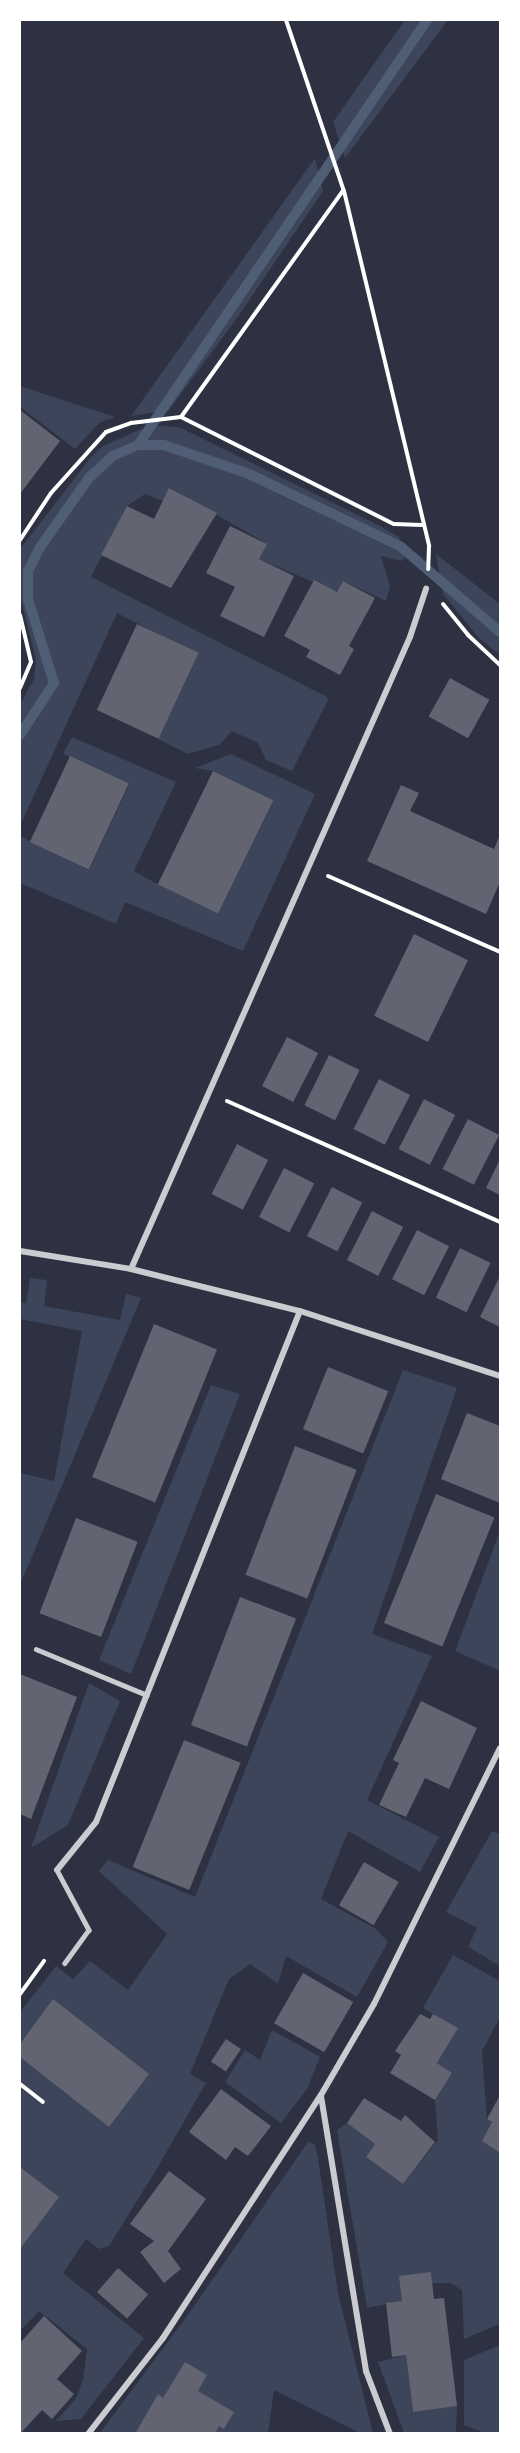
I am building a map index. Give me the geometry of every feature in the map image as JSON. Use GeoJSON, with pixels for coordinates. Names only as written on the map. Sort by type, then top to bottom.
{"type":"FeatureCollection","features":[{"type":"Feature","properties":{"kind":"street"},"geometry":{"type":"LineString","coordinates":[[131,1269],[410,637],[426,589]]}},
{"type":"Feature","properties":{"kind":"street"},"geometry":{"type":"LineString","coordinates":[[20,1251],[131,1269],[300,1311],[501,1376]]}},
{"type":"Feature","properties":{"kind":"street"},"geometry":{"type":"LineString","coordinates":[[57,1870],[96,1822],[300,1311]]}},
{"type":"Feature","properties":{"kind":"street"},"geometry":{"type":"LineString","coordinates":[[88,2433],[163,2338],[321,2095],[384,1984],[501,1748]]}},
{"type":"Feature","properties":{"kind":"street"},"geometry":{"type":"LineString","coordinates":[[321,2095],[366,2371],[390,2433]]}},
{"type":"Feature","properties":{"kind":"lane"},"geometry":{"type":"LineString","coordinates":[[36,1649],[147,1695]]}},
{"type":"Feature","properties":{"kind":"lane"},"geometry":{"type":"LineString","coordinates":[[57,1870],[89,1930],[65,1963]]}},
{"type":"Feature","properties":{"kind":"path"},"geometry":{"type":"LineString","coordinates":[[286,20],[344,191],[422,525],[429,546]]}},
{"type":"Feature","properties":{"kind":"path"},"geometry":{"type":"LineString","coordinates":[[181,417],[344,191]]}},
{"type":"Feature","properties":{"kind":"path"},"geometry":{"type":"LineString","coordinates":[[20,540],[82,455],[106,432],[131,423],[181,417],[394,524],[422,525]]}},
{"type":"Feature","properties":{"kind":"path"},"geometry":{"type":"LineString","coordinates":[[426,589],[468,635],[501,664]]}},
{"type":"Feature","properties":{"kind":"path"},"geometry":{"type":"LineString","coordinates":[[20,615],[31,662],[20,688]]}},
{"type":"Feature","properties":{"kind":"path"},"geometry":{"type":"LineString","coordinates":[[325,874],[501,952]]}},
{"type":"Feature","properties":{"kind":"path"},"geometry":{"type":"LineString","coordinates":[[222,1098],[501,1222]]}},
{"type":"Feature","properties":{"kind":"path"},"geometry":{"type":"LineString","coordinates":[[20,1994],[46,1959]]}},
{"type":"Feature","properties":{"kind":"path"},"geometry":{"type":"LineString","coordinates":[[20,2084],[43,2102]]}},
{"type":"Feature","properties":{"kind":"shaded area"},"geometry":{"type":"Polygon","coordinates":[[[405,20],[448,20],[345,158],[333,122],[405,20]]]}},
{"type":"Feature","properties":{"kind":"shaded area"},"geometry":{"type":"Polygon","coordinates":[[[315,158],[323,191],[235,321],[169,410],[131,416],[315,158]]]}},
{"type":"Feature","properties":{"kind":"shaded area"},"geometry":{"type":"Polygon","coordinates":[[[20,386],[115,417],[99,423],[75,449],[20,407],[20,386]]]}},
{"type":"Feature","properties":{"kind":"shaded area"},"geometry":{"type":"Polygon","coordinates":[[[160,426],[179,427],[382,527],[399,537],[406,557],[401,561],[381,556],[390,586],[386,601],[343,581],[337,592],[259,559],[266,543],[170,488],[163,501],[145,494],[127,506],[91,577],[329,698],[292,771],[266,760],[258,743],[232,731],[219,745],[188,754],[158,739],[198,654],[117,613],[20,826],[20,704],[34,679],[36,660],[20,596],[20,549],[91,457],[103,446],[141,429],[160,426]]]}},
{"type":"Feature","properties":{"kind":"shaded area"},"geometry":{"type":"Polygon","coordinates":[[[436,554],[500,604],[500,655],[479,638],[443,594],[436,554]]]}},
{"type":"Feature","properties":{"kind":"shaded area"},"geometry":{"type":"Polygon","coordinates":[[[72,737],[176,782],[134,871],[157,884],[272,800],[213,771],[195,768],[231,754],[315,794],[243,951],[125,902],[116,924],[20,883],[20,836],[89,870],[129,785],[63,754],[72,737]]]}},
{"type":"Feature","properties":{"kind":"shaded area"},"geometry":{"type":"Polygon","coordinates":[[[30,1278],[47,1280],[44,1306],[120,1320],[126,1294],[141,1298],[20,1585],[20,1473],[54,1481],[82,1331],[20,1319],[20,1302],[26,1303],[30,1278]]]}},
{"type":"Feature","properties":{"kind":"shaded area"},"geometry":{"type":"Polygon","coordinates":[[[403,1370],[457,1388],[372,1634],[432,1656],[367,1800],[439,1837],[420,1872],[348,1831],[321,1899],[376,1929],[388,1942],[357,1997],[286,1956],[278,1984],[250,1964],[229,1979],[190,2074],[206,2083],[109,2246],[99,2249],[86,2239],[63,2273],[144,2338],[81,2419],[56,2421],[76,2398],[83,2380],[87,2349],[39,2311],[20,2331],[20,2012],[56,1966],[73,1979],[90,1961],[128,1990],[167,1934],[99,1871],[108,1860],[195,1897],[403,1370]]]}},
{"type":"Feature","properties":{"kind":"shaded area"},"geometry":{"type":"Polygon","coordinates":[[[211,1385],[240,1394],[131,1674],[99,1660],[211,1385]]]}},
{"type":"Feature","properties":{"kind":"shaded area"},"geometry":{"type":"Polygon","coordinates":[[[500,1531],[500,1671],[455,1651],[500,1531]]]}},
{"type":"Feature","properties":{"kind":"shaded area"},"geometry":{"type":"Polygon","coordinates":[[[89,1683],[120,1701],[68,1825],[31,1848],[89,1683]]]}},
{"type":"Feature","properties":{"kind":"shaded area"},"geometry":{"type":"Polygon","coordinates":[[[492,1831],[500,1834],[500,1966],[468,1947],[477,1928],[446,1912],[492,1831]]]}},
{"type":"Feature","properties":{"kind":"shaded area"},"geometry":{"type":"Polygon","coordinates":[[[453,1955],[500,1981],[500,2017],[482,2051],[487,2119],[492,2122],[482,2141],[500,2153],[500,2324],[464,2339],[462,2290],[450,2283],[432,2283],[431,2273],[402,2301],[367,2308],[337,2130],[347,2123],[375,2144],[366,2157],[403,2184],[438,2140],[435,2100],[452,2073],[437,2063],[457,2029],[423,2008],[453,1955]]]}},
{"type":"Feature","properties":{"kind":"shaded area"},"geometry":{"type":"Polygon","coordinates":[[[272,2030],[320,2057],[307,2089],[281,2123],[225,2082],[245,2050],[260,2060],[272,2030]]]}},
{"type":"Feature","properties":{"kind":"shaded area"},"geometry":{"type":"Polygon","coordinates":[[[308,2142],[315,2144],[338,2293],[373,2433],[360,2433],[274,2390],[268,2433],[99,2434],[190,2312],[308,2142]]]}},
{"type":"Feature","properties":{"kind":"shaded area"},"geometry":{"type":"Polygon","coordinates":[[[500,2345],[500,2433],[485,2433],[464,2425],[464,2360],[500,2345]]]}},
{"type":"Feature","properties":{"kind":"shaded area"},"geometry":{"type":"Polygon","coordinates":[[[406,2355],[413,2412],[457,2406],[456,2433],[404,2433],[378,2362],[406,2355]]]}},
{"type":"Feature","properties":{"kind":"building"},"geometry":{"type":"Polygon","coordinates":[[[20,410],[60,441],[20,494],[20,410]]]}},
{"type":"Feature","properties":{"kind":"building"},"geometry":{"type":"Polygon","coordinates":[[[169,488],[217,513],[171,588],[101,555],[127,506],[154,519],[169,488]]]}},
{"type":"Feature","properties":{"kind":"building"},"geometry":{"type":"Polygon","coordinates":[[[230,526],[267,544],[259,559],[294,576],[264,637],[220,616],[235,587],[206,573],[230,526]]]}},
{"type":"Feature","properties":{"kind":"building"},"geometry":{"type":"Polygon","coordinates":[[[314,580],[337,592],[343,581],[375,598],[349,646],[354,649],[340,675],[306,657],[310,650],[284,636],[314,580]]]}},
{"type":"Feature","properties":{"kind":"building"},"geometry":{"type":"Polygon","coordinates":[[[137,624],[199,653],[158,739],[97,710],[137,624]]]}},
{"type":"Feature","properties":{"kind":"building"},"geometry":{"type":"Polygon","coordinates":[[[450,678],[489,700],[468,738],[429,716],[450,678]]]}},
{"type":"Feature","properties":{"kind":"building"},"geometry":{"type":"Polygon","coordinates":[[[70,756],[129,783],[89,870],[30,842],[70,756]]]}},
{"type":"Feature","properties":{"kind":"building"},"geometry":{"type":"Polygon","coordinates":[[[213,771],[273,800],[218,914],[158,884],[213,771]]]}},
{"type":"Feature","properties":{"kind":"building"},"geometry":{"type":"Polygon","coordinates":[[[401,785],[419,793],[410,811],[494,849],[500,835],[500,882],[486,914],[367,861],[401,785]]]}},
{"type":"Feature","properties":{"kind":"building"},"geometry":{"type":"Polygon","coordinates":[[[414,934],[468,960],[428,1042],[374,1016],[414,934]]]}},
{"type":"Feature","properties":{"kind":"building"},"geometry":{"type":"Polygon","coordinates":[[[287,1037],[318,1053],[293,1102],[262,1086],[287,1037]]]}},
{"type":"Feature","properties":{"kind":"building"},"geometry":{"type":"Polygon","coordinates":[[[329,1055],[360,1070],[335,1120],[304,1105],[329,1055]]]}},
{"type":"Feature","properties":{"kind":"building"},"geometry":{"type":"Polygon","coordinates":[[[379,1079],[410,1095],[385,1145],[354,1129],[379,1079]]]}},
{"type":"Feature","properties":{"kind":"building"},"geometry":{"type":"Polygon","coordinates":[[[424,1099],[455,1115],[430,1165],[399,1149],[424,1099]]]}},
{"type":"Feature","properties":{"kind":"building"},"geometry":{"type":"Polygon","coordinates":[[[468,1119],[499,1135],[474,1185],[443,1169],[468,1119]]]}},
{"type":"Feature","properties":{"kind":"building"},"geometry":{"type":"Polygon","coordinates":[[[237,1144],[268,1160],[243,1210],[212,1194],[237,1144]]]}},
{"type":"Feature","properties":{"kind":"building"},"geometry":{"type":"Polygon","coordinates":[[[500,1159],[500,1195],[486,1188],[500,1159]]]}},
{"type":"Feature","properties":{"kind":"building"},"geometry":{"type":"Polygon","coordinates":[[[284,1168],[314,1183],[289,1232],[259,1217],[284,1168]]]}},
{"type":"Feature","properties":{"kind":"building"},"geometry":{"type":"Polygon","coordinates":[[[332,1187],[362,1202],[337,1251],[307,1236],[332,1187]]]}},
{"type":"Feature","properties":{"kind":"building"},"geometry":{"type":"Polygon","coordinates":[[[372,1211],[403,1227],[378,1276],[347,1260],[372,1211]]]}},
{"type":"Feature","properties":{"kind":"building"},"geometry":{"type":"Polygon","coordinates":[[[417,1230],[449,1246],[424,1295],[392,1279],[417,1230]]]}},
{"type":"Feature","properties":{"kind":"building"},"geometry":{"type":"Polygon","coordinates":[[[460,1248],[491,1263],[466,1312],[436,1297],[460,1248]]]}},
{"type":"Feature","properties":{"kind":"building"},"geometry":{"type":"Polygon","coordinates":[[[500,1276],[500,1327],[480,1317],[500,1276]]]}},
{"type":"Feature","properties":{"kind":"building"},"geometry":{"type":"Polygon","coordinates":[[[154,1324],[217,1349],[155,1502],[92,1477],[154,1324]]]}},
{"type":"Feature","properties":{"kind":"building"},"geometry":{"type":"Polygon","coordinates":[[[328,1367],[388,1391],[363,1453],[303,1429],[328,1367]]]}},
{"type":"Feature","properties":{"kind":"building"},"geometry":{"type":"Polygon","coordinates":[[[467,1413],[500,1426],[500,1503],[441,1479],[467,1413]]]}},
{"type":"Feature","properties":{"kind":"building"},"geometry":{"type":"Polygon","coordinates":[[[295,1446],[357,1470],[307,1598],[246,1575],[295,1446]]]}},
{"type":"Feature","properties":{"kind":"building"},"geometry":{"type":"Polygon","coordinates":[[[436,1494],[494,1518],[442,1646],[384,1623],[436,1494]]]}},
{"type":"Feature","properties":{"kind":"building"},"geometry":{"type":"Polygon","coordinates":[[[76,1518],[138,1542],[101,1637],[39,1613],[76,1518]]]}},
{"type":"Feature","properties":{"kind":"building"},"geometry":{"type":"Polygon","coordinates":[[[240,1597],[296,1619],[247,1746],[191,1725],[240,1597]]]}},
{"type":"Feature","properties":{"kind":"building"},"geometry":{"type":"Polygon","coordinates":[[[20,1674],[77,1697],[31,1819],[20,1814],[20,1674]]]}},
{"type":"Feature","properties":{"kind":"building"},"geometry":{"type":"Polygon","coordinates":[[[421,1701],[477,1728],[449,1789],[425,1778],[406,1817],[379,1805],[399,1763],[393,1760],[421,1701]]]}},
{"type":"Feature","properties":{"kind":"building"},"geometry":{"type":"Polygon","coordinates":[[[184,1740],[241,1763],[189,1890],[133,1867],[184,1740]]]}},
{"type":"Feature","properties":{"kind":"building"},"geometry":{"type":"Polygon","coordinates":[[[364,1862],[399,1882],[374,1925],[339,1905],[364,1862]]]}},
{"type":"Feature","properties":{"kind":"building"},"geometry":{"type":"Polygon","coordinates":[[[303,1973],[353,2002],[324,2052],[274,2023],[303,1973]]]}},
{"type":"Feature","properties":{"kind":"building"},"geometry":{"type":"Polygon","coordinates":[[[53,1999],[149,2074],[109,2127],[20,2057],[20,2044],[53,1999]]]}},
{"type":"Feature","properties":{"kind":"building"},"geometry":{"type":"Polygon","coordinates":[[[420,2014],[430,2019],[433,2014],[458,2028],[437,2063],[452,2073],[435,2100],[390,2073],[401,2055],[395,2051],[420,2014]]]}},
{"type":"Feature","properties":{"kind":"building"},"geometry":{"type":"Polygon","coordinates":[[[226,2039],[241,2049],[226,2071],[211,2061],[226,2039]]]}},
{"type":"Feature","properties":{"kind":"building"},"geometry":{"type":"Polygon","coordinates":[[[221,2089],[271,2126],[248,2156],[235,2147],[226,2160],[189,2132],[221,2089]]]}},
{"type":"Feature","properties":{"kind":"building"},"geometry":{"type":"Polygon","coordinates":[[[500,2095],[500,2153],[482,2141],[492,2122],[487,2119],[500,2095]]]}},
{"type":"Feature","properties":{"kind":"building"},"geometry":{"type":"Polygon","coordinates":[[[364,2098],[401,2121],[405,2115],[435,2142],[403,2184],[366,2157],[375,2144],[347,2123],[364,2098]]]}},
{"type":"Feature","properties":{"kind":"building"},"geometry":{"type":"Polygon","coordinates":[[[20,2167],[59,2197],[20,2249],[20,2167]]]}},
{"type":"Feature","properties":{"kind":"building"},"geometry":{"type":"Polygon","coordinates":[[[169,2171],[206,2199],[168,2251],[181,2269],[164,2283],[140,2252],[154,2241],[130,2224],[169,2171]]]}},
{"type":"Feature","properties":{"kind":"building"},"geometry":{"type":"Polygon","coordinates":[[[118,2268],[148,2294],[127,2318],[97,2292],[118,2268]]]}},
{"type":"Feature","properties":{"kind":"building"},"geometry":{"type":"Polygon","coordinates":[[[431,2272],[434,2299],[444,2298],[457,2406],[413,2412],[406,2355],[392,2357],[386,2303],[402,2301],[399,2276],[431,2272]]]}},
{"type":"Feature","properties":{"kind":"building"},"geometry":{"type":"Polygon","coordinates":[[[44,2316],[82,2351],[57,2379],[74,2394],[52,2419],[42,2410],[20,2434],[20,2343],[44,2316]]]}},
{"type":"Feature","properties":{"kind":"building"},"geometry":{"type":"Polygon","coordinates":[[[185,2362],[207,2375],[198,2391],[234,2412],[224,2429],[219,2426],[215,2434],[135,2434],[158,2394],[163,2398],[185,2362]]]}},
{"type":"Feature","properties":{"kind":"waterway"},"geometry":{"type":"LineString","coordinates":[[20,735],[54,683],[28,599],[28,571],[41,546],[89,478],[113,456],[138,445],[427,20]]}},
{"type":"Feature","properties":{"kind":"waterway"},"geometry":{"type":"LineString","coordinates":[[138,445],[164,445],[249,474],[400,546],[500,632]]}}]}
